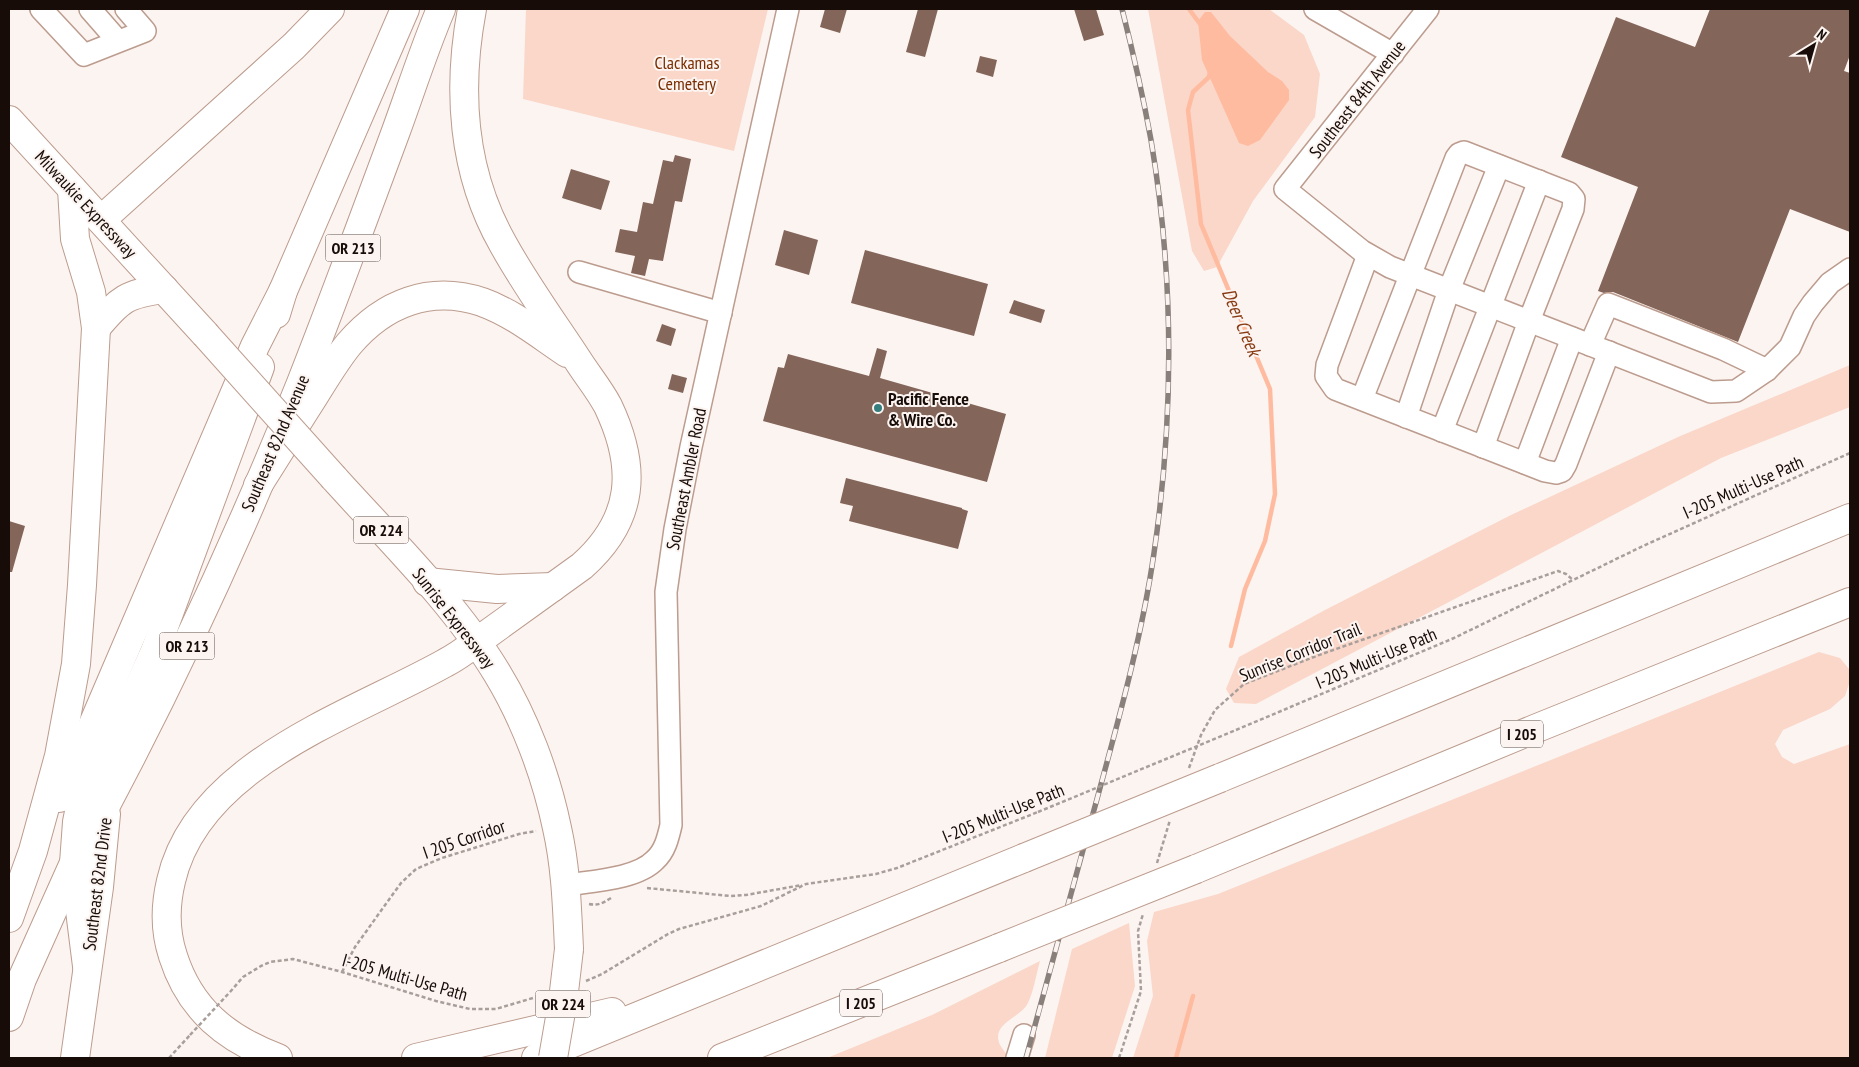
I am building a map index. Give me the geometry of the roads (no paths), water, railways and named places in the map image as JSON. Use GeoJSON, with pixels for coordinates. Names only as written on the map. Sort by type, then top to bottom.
{"type":"FeatureCollection","features":[{"type":"Feature","properties":{"kind":"main road"},"geometry":{"type":"LineString","coordinates":[[101,220],[294,46],[330,9]]}},
{"type":"Feature","properties":{"kind":"main road","name":"OR 213"},"geometry":{"type":"LineString","coordinates":[[9,918],[33,851],[76,764],[255,346],[283,291],[405,9]]}},
{"type":"Feature","properties":{"kind":"main road","name":"Southeast 82nd Avenue"},"geometry":{"type":"LineString","coordinates":[[74,862],[108,802],[186,648],[258,485],[301,383],[363,222],[441,9]]}},
{"type":"Feature","properties":{"kind":"main road"},"geometry":{"type":"LineString","coordinates":[[278,1058],[247,1045],[222,1029],[200,1007],[181,977],[170,944],[167,912],[172,875],[183,846],[198,821],[218,798],[262,761],[301,738],[448,662],[582,566],[607,540],[621,512],[627,481],[625,450],[615,421],[599,390],[502,244],[482,196],[470,154],[464,108],[465,58],[472,9]]}},
{"type":"Feature","properties":{"kind":"main road","name":"Milwaukie Expressway"},"geometry":{"type":"LineString","coordinates":[[9,120],[164,289]]}},
{"type":"Feature","properties":{"kind":"main road"},"geometry":{"type":"LineString","coordinates":[[33,851],[58,756],[76,664],[82,585],[96,328],[91,292],[75,239],[72,189]]}},
{"type":"Feature","properties":{"kind":"main road"},"geometry":{"type":"LineString","coordinates":[[96,328],[112,309],[127,297],[140,292],[164,289]]}},
{"type":"Feature","properties":{"kind":"main road","name":"Sunrise Expressway"},"geometry":{"type":"LineString","coordinates":[[164,289],[427,582],[476,642],[497,673],[523,724],[542,773],[557,827],[567,885],[569,948],[563,1000],[553,1058]]}},
{"type":"Feature","properties":{"kind":"main road"},"geometry":{"type":"LineString","coordinates":[[74,862],[76,822],[83,800],[116,738],[155,651],[264,356],[283,291]]}},
{"type":"Feature","properties":{"kind":"main road"},"geometry":{"type":"LineString","coordinates":[[258,485],[349,345],[373,321],[387,311],[406,302],[425,297],[443,296],[460,297],[482,302],[517,319],[578,361]]}},
{"type":"Feature","properties":{"kind":"main road"},"geometry":{"type":"LineString","coordinates":[[536,1058],[1850,518]]}},
{"type":"Feature","properties":{"kind":"main road"},"geometry":{"type":"LineString","coordinates":[[427,582],[497,589],[553,587]]}},
{"type":"Feature","properties":{"kind":"main road","name":"I 205"},"geometry":{"type":"LineString","coordinates":[[722,1058],[1196,870],[1546,724],[1850,602]]}},
{"type":"Feature","properties":{"kind":"main road","name":"Southeast 82nd Drive"},"geometry":{"type":"LineString","coordinates":[[75,1058],[99,886],[108,802]]}},
{"type":"Feature","properties":{"kind":"main road","name":"OR 213"},"geometry":{"type":"LineString","coordinates":[[9,1017],[22,979],[74,862]]}},
{"type":"Feature","properties":{"kind":"main road","name":"Southeast 82nd Drive"},"geometry":{"type":"LineString","coordinates":[[74,862],[87,966]]}},
{"type":"Feature","properties":{"kind":"main road"},"geometry":{"type":"LineString","coordinates":[[416,1058],[694,993]]}},
{"type":"Feature","properties":{"kind":"street"},"geometry":{"type":"LineString","coordinates":[[41,9],[84,55],[145,31],[126,9]]}},
{"type":"Feature","properties":{"kind":"street"},"geometry":{"type":"LineString","coordinates":[[90,9],[118,42]]}},
{"type":"Feature","properties":{"kind":"street","name":"Southeast Ambler Road"},"geometry":{"type":"LineString","coordinates":[[567,885],[638,872],[656,860],[667,842],[671,825],[666,592],[675,529],[691,447],[788,9]]}},
{"type":"Feature","properties":{"kind":"street"},"geometry":{"type":"LineString","coordinates":[[1315,9],[1393,54]]}},
{"type":"Feature","properties":{"kind":"street","name":"Southeast 84th Avenue"},"geometry":{"type":"LineString","coordinates":[[1368,255],[1285,189],[1428,9]]}},
{"type":"Feature","properties":{"kind":"street"},"geometry":{"type":"LineString","coordinates":[[1362,399],[1459,154],[1464,152],[1539,181],[1569,193],[1574,199],[1573,209],[1528,321],[1483,447]]}},
{"type":"Feature","properties":{"kind":"street"},"geometry":{"type":"LineString","coordinates":[[1406,417],[1449,290],[1499,166]]}},
{"type":"Feature","properties":{"kind":"street"},"geometry":{"type":"LineString","coordinates":[[1442,430],[1539,181]]}},
{"type":"Feature","properties":{"kind":"street"},"geometry":{"type":"LineString","coordinates":[[1590,345],[1562,470],[1556,473],[1524,463],[1336,389],[1326,376],[1327,365],[1368,255],[1410,275],[1711,392],[1736,391],[1767,370],[1790,348],[1812,303],[1830,283],[1850,269]]}},
{"type":"Feature","properties":{"kind":"street"},"geometry":{"type":"LineString","coordinates":[[579,272],[721,313]]}},
{"type":"Feature","properties":{"kind":"street"},"geometry":{"type":"LineString","coordinates":[[1524,463],[1590,345],[1608,304],[1723,349],[1767,370]]}},
{"type":"Feature","properties":{"kind":"street"},"geometry":{"type":"LineString","coordinates":[[1017,1058],[1024,1035]]}},
{"type":"Feature","properties":{"kind":"waterway","name":"Deer Creek"},"geometry":{"type":"LineString","coordinates":[[1189,9],[1200,24]]}},
{"type":"Feature","properties":{"kind":"waterway","name":"Deer Creek"},"geometry":{"type":"LineString","coordinates":[[1210,71],[1209,77],[1193,92],[1188,110],[1201,224],[1270,389],[1275,494],[1265,541],[1245,589],[1231,646]]}},
{"type":"Feature","properties":{"kind":"waterway","name":"Deer Creek"},"geometry":{"type":"LineString","coordinates":[[1176,1058],[1193,996]]}},
{"type":"Feature","properties":{"kind":"railway"},"geometry":{"type":"LineString","coordinates":[[1026,1058],[1129,677],[1149,584],[1161,501],[1168,398],[1169,346],[1164,243],[1159,191],[1151,140],[1138,74],[1122,9]]}},
{"type":"Feature","properties":{"kind":"place","name":"Pacific Fence & Wire Co."},"geometry":{"type":"Point","coordinates":[878,408]}},
{"type":"Feature","properties":{"kind":"park label","name":"Clackamas Cemetery"},"geometry":{"type":"Point","coordinates":[687,72]}}]}
